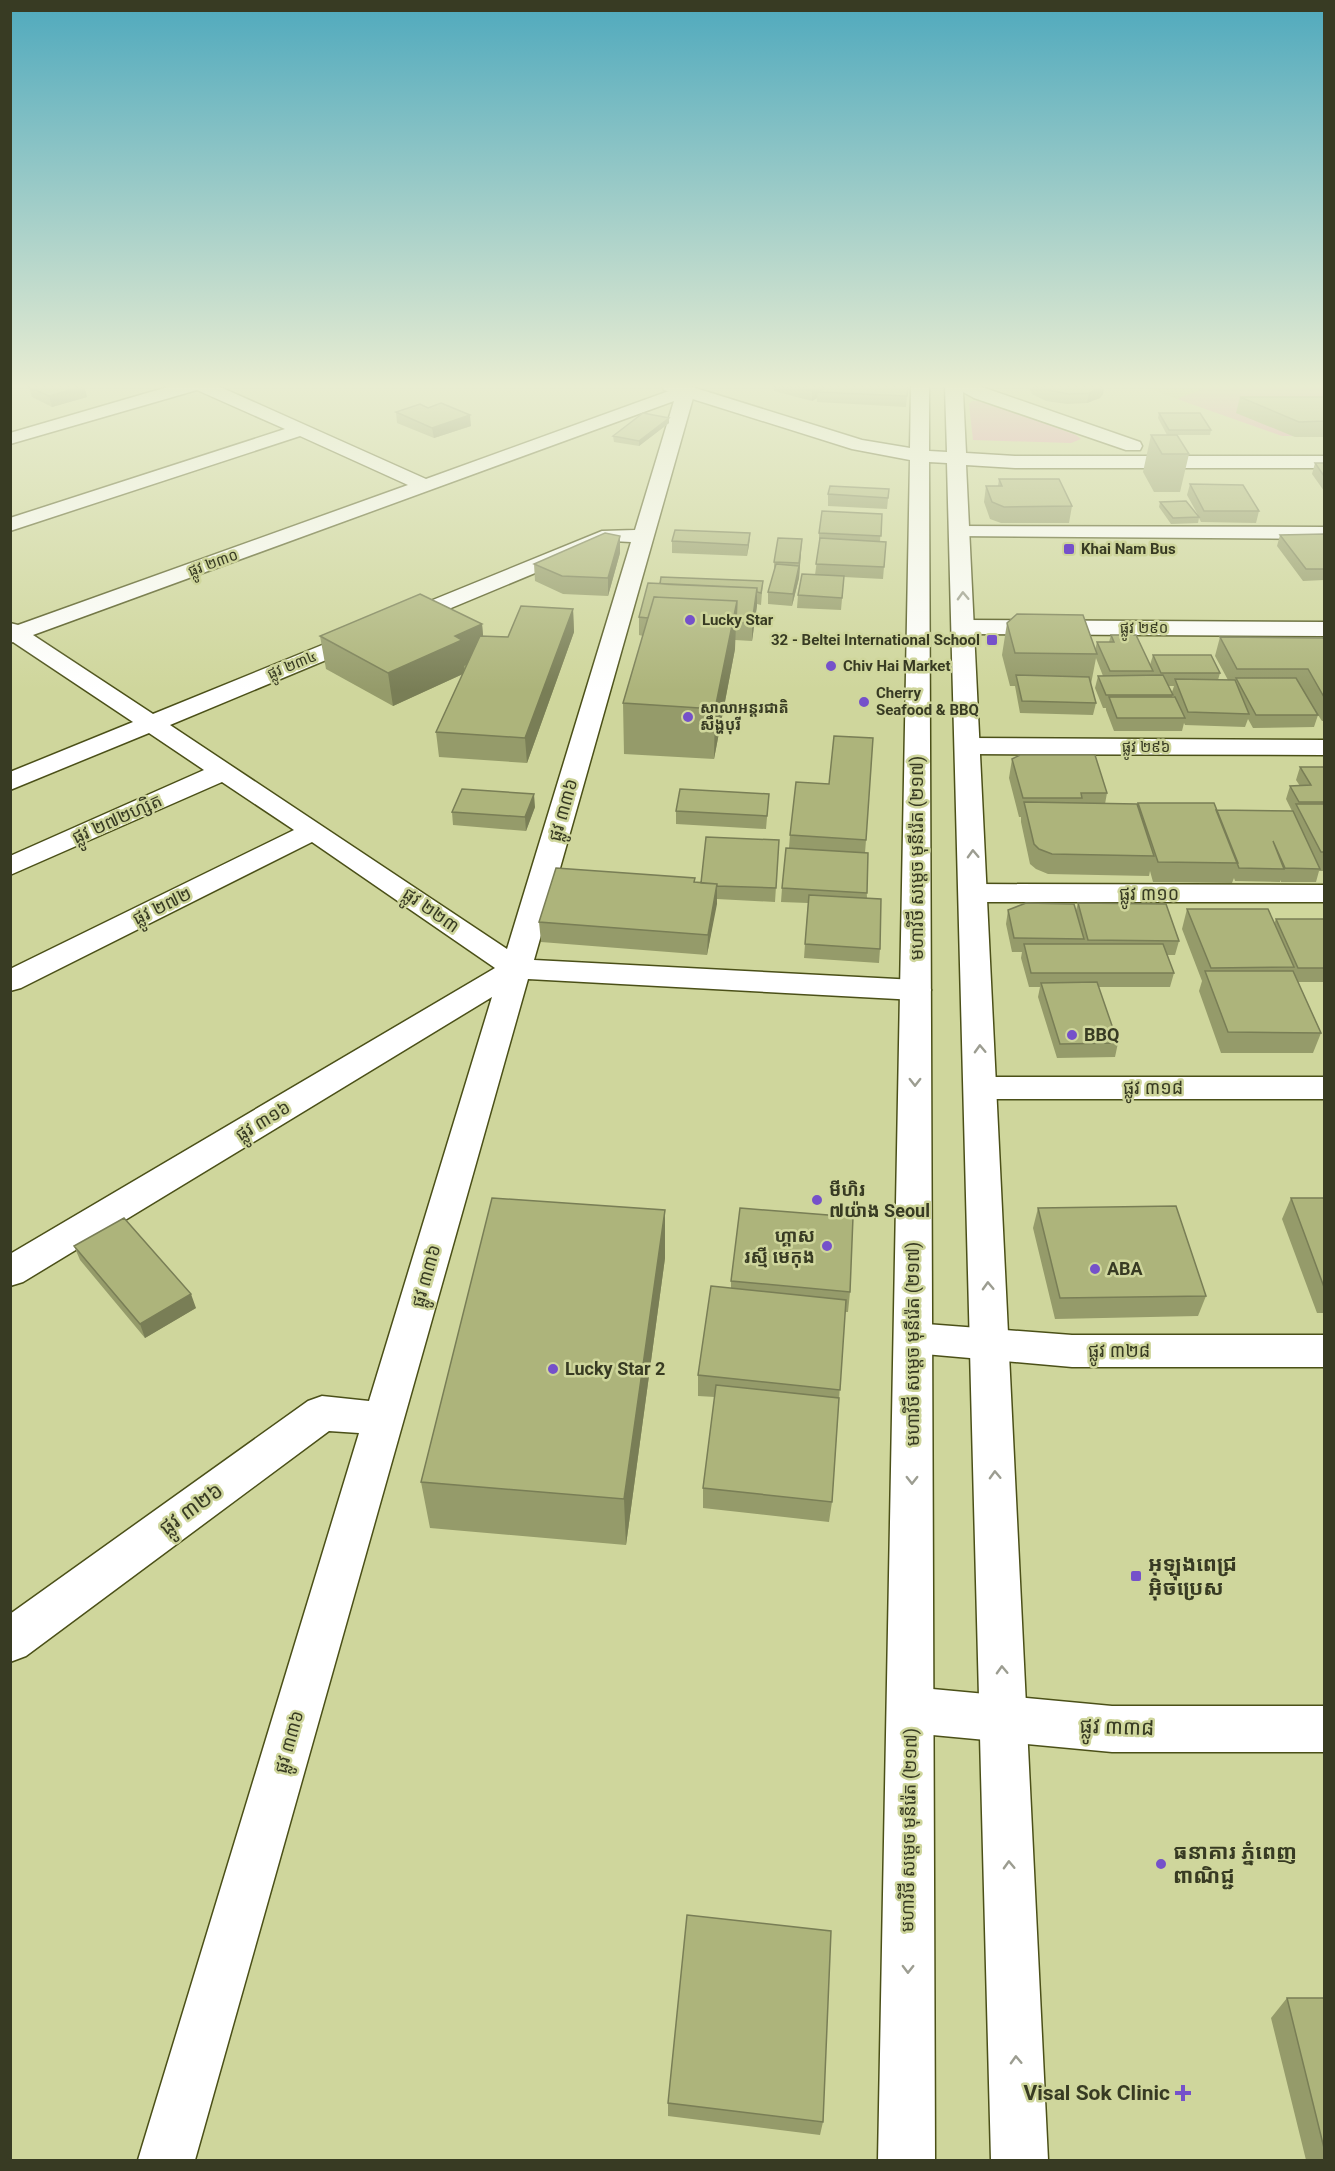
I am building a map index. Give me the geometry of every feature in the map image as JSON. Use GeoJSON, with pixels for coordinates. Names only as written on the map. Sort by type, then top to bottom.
{"type":"FeatureCollection","features":[{"type":"Feature","properties":{"kind":"street"},"geometry":{"type":"LineString","coordinates":[[10,525],[125,487]]}},
{"type":"Feature","properties":{"kind":"street","name":"ផ្លូវ ២៣០"},"geometry":{"type":"LineString","coordinates":[[12,633],[422,487]]}},
{"type":"Feature","properties":{"kind":"street","name":"ផ្លូវ ៣៣៦"},"geometry":{"type":"LineString","coordinates":[[166,2160],[644,537],[655,487]]}},
{"type":"Feature","properties":{"kind":"street","name":"មហាវិថី សម្តេច មុនីរ៉េត (២១៧)"},"geometry":{"type":"LineString","coordinates":[[906,2160],[921,487]]}},
{"type":"Feature","properties":{"kind":"street"},"geometry":{"type":"LineString","coordinates":[[959,487],[1020,2160]]}},
{"type":"Feature","properties":{"kind":"street"},"geometry":{"type":"LineString","coordinates":[[960,532],[1324,533]]}},
{"type":"Feature","properties":{"kind":"street","name":"ផ្លូវ ២៣៤"},"geometry":{"type":"LineString","coordinates":[[10,782],[609,535],[644,537]]}},
{"type":"Feature","properties":{"kind":"street","name":"ផ្លូវ ២៩០"},"geometry":{"type":"LineString","coordinates":[[964,627],[1324,629]]}},
{"type":"Feature","properties":{"kind":"street","name":"ផ្លូវ ២២៣"},"geometry":{"type":"LineString","coordinates":[[12,633],[224,771],[516,969]]}},
{"type":"Feature","properties":{"kind":"street","name":"ផ្លូវ ២៩៦"},"geometry":{"type":"LineString","coordinates":[[968,746],[1324,748]]}},
{"type":"Feature","properties":{"kind":"street","name":"ផ្លូវ ២៧២ហ្សិត"},"geometry":{"type":"LineString","coordinates":[[10,867],[224,771]]}},
{"type":"Feature","properties":{"kind":"street","name":"ផ្លូវ ២៧២"},"geometry":{"type":"LineString","coordinates":[[10,981],[314,831]]}},
{"type":"Feature","properties":{"kind":"street","name":"ផ្លូវ ៣១០"},"geometry":{"type":"LineString","coordinates":[[974,893],[1324,894]]}},
{"type":"Feature","properties":{"kind":"street"},"geometry":{"type":"LineString","coordinates":[[516,969],[916,990]]}},
{"type":"Feature","properties":{"kind":"street","name":"ផ្លូវ ៣១៦"},"geometry":{"type":"LineString","coordinates":[[10,1272],[516,969]]}},
{"type":"Feature","properties":{"kind":"street","name":"ផ្លូវ ៣១៨"},"geometry":{"type":"LineString","coordinates":[[981,1088],[1324,1088]]}},
{"type":"Feature","properties":{"kind":"street","name":"ផ្លូវ ៣២៨"},"geometry":{"type":"LineString","coordinates":[[913,1338],[1072,1351],[1324,1351]]}},
{"type":"Feature","properties":{"kind":"street","name":"ផ្លូវ ៣២៦"},"geometry":{"type":"LineString","coordinates":[[10,1641],[322,1413],[384,1419]]}},
{"type":"Feature","properties":{"kind":"street","name":"ផ្លូវ ៣៣៨"},"geometry":{"type":"LineString","coordinates":[[911,1710],[1112,1729],[1324,1729]]}},
{"type":"Feature","properties":{"kind":"building"},"geometry":{"type":"Polygon","coordinates":[[[830,487],[889,489],[888,498],[828,494],[830,487]]]}},
{"type":"Feature","properties":{"kind":"building"},"geometry":{"type":"Polygon","coordinates":[[[986,487],[1063,487],[1072,506],[1004,507],[992,502],[986,487]]]}},
{"type":"Feature","properties":{"kind":"building"},"geometry":{"type":"Polygon","coordinates":[[[1192,487],[1244,487],[1259,511],[1204,511],[1192,487]]]}},
{"type":"Feature","properties":{"kind":"building"},"geometry":{"type":"Polygon","coordinates":[[[1186,501],[1199,517],[1173,518],[1160,502],[1186,501]]]}},
{"type":"Feature","properties":{"kind":"building"},"geometry":{"type":"Polygon","coordinates":[[[822,511],[882,514],[881,536],[819,533],[822,511]]]}},
{"type":"Feature","properties":{"kind":"building"},"geometry":{"type":"Polygon","coordinates":[[[675,530],[750,533],[748,545],[672,541],[675,530]]]}},
{"type":"Feature","properties":{"kind":"building"},"geometry":{"type":"Polygon","coordinates":[[[605,533],[620,536],[608,578],[562,576],[534,564],[605,533]]]}},
{"type":"Feature","properties":{"kind":"building"},"geometry":{"type":"Polygon","coordinates":[[[1324,534],[1324,569],[1306,569],[1280,535],[1324,534]]]}},
{"type":"Feature","properties":{"kind":"building"},"geometry":{"type":"Polygon","coordinates":[[[778,538],[802,539],[799,563],[774,562],[778,538]]]}},
{"type":"Feature","properties":{"kind":"building"},"geometry":{"type":"Polygon","coordinates":[[[820,538],[886,542],[884,567],[816,564],[820,538]]]}},
{"type":"Feature","properties":{"kind":"building"},"geometry":{"type":"Polygon","coordinates":[[[776,564],[799,566],[793,594],[768,592],[776,564]]]}},
{"type":"Feature","properties":{"kind":"building"},"geometry":{"type":"Polygon","coordinates":[[[802,574],[844,576],[842,598],[798,595],[802,574]]]}},
{"type":"Feature","properties":{"kind":"building"},"geometry":{"type":"Polygon","coordinates":[[[661,577],[763,581],[761,593],[757,592],[757,588],[660,584],[661,577]]]}},
{"type":"Feature","properties":{"kind":"building"},"geometry":{"type":"Polygon","coordinates":[[[648,583],[757,588],[752,623],[736,622],[737,601],[654,597],[648,618],[639,617],[648,583]]]}},
{"type":"Feature","properties":{"kind":"building"},"geometry":{"type":"Polygon","coordinates":[[[420,594],[482,624],[455,636],[462,640],[388,673],[320,636],[420,594]]]}},
{"type":"Feature","properties":{"kind":"building"},"geometry":{"type":"Polygon","coordinates":[[[654,597],[737,601],[715,709],[623,703],[654,597]]]}},
{"type":"Feature","properties":{"kind":"building"},"geometry":{"type":"Polygon","coordinates":[[[521,606],[573,609],[525,738],[436,732],[480,636],[508,637],[521,606]]]}},
{"type":"Feature","properties":{"kind":"building"},"geometry":{"type":"Polygon","coordinates":[[[1017,614],[1083,615],[1097,654],[1015,653],[1007,623],[1017,614]]]}},
{"type":"Feature","properties":{"kind":"building"},"geometry":{"type":"Polygon","coordinates":[[[1111,635],[1136,635],[1153,671],[1110,671],[1097,642],[1114,642],[1111,635]]]}},
{"type":"Feature","properties":{"kind":"building"},"geometry":{"type":"Polygon","coordinates":[[[1220,637],[1324,638],[1324,697],[1308,669],[1237,669],[1220,637]]]}},
{"type":"Feature","properties":{"kind":"building"},"geometry":{"type":"Polygon","coordinates":[[[1153,655],[1211,655],[1220,673],[1161,673],[1153,655]]]}},
{"type":"Feature","properties":{"kind":"building"},"geometry":{"type":"Polygon","coordinates":[[[1016,675],[1089,677],[1096,703],[1022,701],[1016,675]]]}},
{"type":"Feature","properties":{"kind":"building"},"geometry":{"type":"Polygon","coordinates":[[[1163,675],[1173,695],[1106,695],[1098,676],[1163,675]]]}},
{"type":"Feature","properties":{"kind":"building"},"geometry":{"type":"Polygon","coordinates":[[[1236,678],[1296,678],[1318,715],[1256,715],[1236,678]]]}},
{"type":"Feature","properties":{"kind":"building"},"geometry":{"type":"Polygon","coordinates":[[[1175,679],[1235,680],[1249,714],[1188,712],[1175,679]]]}},
{"type":"Feature","properties":{"kind":"building"},"geometry":{"type":"Polygon","coordinates":[[[1109,697],[1175,697],[1185,718],[1117,718],[1109,697]]]}},
{"type":"Feature","properties":{"kind":"building"},"geometry":{"type":"Polygon","coordinates":[[[834,736],[873,738],[866,840],[790,835],[796,782],[829,784],[834,736]]]}},
{"type":"Feature","properties":{"kind":"building"},"geometry":{"type":"Polygon","coordinates":[[[1020,755],[1095,755],[1107,793],[1081,793],[1082,798],[1023,798],[1012,759],[1020,755]]]}},
{"type":"Feature","properties":{"kind":"building"},"geometry":{"type":"Polygon","coordinates":[[[1300,767],[1324,767],[1324,802],[1299,802],[1290,786],[1311,785],[1300,767]]]}},
{"type":"Feature","properties":{"kind":"building"},"geometry":{"type":"Polygon","coordinates":[[[462,789],[534,794],[525,817],[452,812],[462,789]]]}},
{"type":"Feature","properties":{"kind":"building"},"geometry":{"type":"Polygon","coordinates":[[[680,789],[769,794],[767,816],[676,811],[680,789]]]}},
{"type":"Feature","properties":{"kind":"building"},"geometry":{"type":"Polygon","coordinates":[[[1024,802],[1137,804],[1154,856],[1052,854],[1039,849],[1034,844],[1024,802]]]}},
{"type":"Feature","properties":{"kind":"building"},"geometry":{"type":"Polygon","coordinates":[[[1138,803],[1214,803],[1238,863],[1158,862],[1138,803]]]}},
{"type":"Feature","properties":{"kind":"building"},"geometry":{"type":"Polygon","coordinates":[[[1296,804],[1324,804],[1324,852],[1321,852],[1296,804]]]}},
{"type":"Feature","properties":{"kind":"building"},"geometry":{"type":"Polygon","coordinates":[[[1216,810],[1293,811],[1320,869],[1285,868],[1273,841],[1284,869],[1239,868],[1216,810]]]}},
{"type":"Feature","properties":{"kind":"building"},"geometry":{"type":"Polygon","coordinates":[[[706,837],[779,840],[776,888],[717,886],[717,884],[701,883],[706,837]]]}},
{"type":"Feature","properties":{"kind":"building"},"geometry":{"type":"Polygon","coordinates":[[[786,848],[868,853],[867,893],[782,888],[786,848]]]}},
{"type":"Feature","properties":{"kind":"building"},"geometry":{"type":"Polygon","coordinates":[[[556,868],[695,878],[694,882],[717,884],[708,935],[539,922],[556,868]]]}},
{"type":"Feature","properties":{"kind":"building"},"geometry":{"type":"Polygon","coordinates":[[[809,895],[881,899],[880,949],[805,944],[809,895]]]}},
{"type":"Feature","properties":{"kind":"building"},"geometry":{"type":"Polygon","coordinates":[[[1026,903],[1074,904],[1084,939],[1014,938],[1008,910],[1026,903]]]}},
{"type":"Feature","properties":{"kind":"building"},"geometry":{"type":"Polygon","coordinates":[[[1078,903],[1166,904],[1179,941],[1088,940],[1078,903]]]}},
{"type":"Feature","properties":{"kind":"building"},"geometry":{"type":"Polygon","coordinates":[[[1187,909],[1268,909],[1294,967],[1211,968],[1187,909]]]}},
{"type":"Feature","properties":{"kind":"building"},"geometry":{"type":"Polygon","coordinates":[[[1276,919],[1324,919],[1324,968],[1298,968],[1276,919]]]}},
{"type":"Feature","properties":{"kind":"building"},"geometry":{"type":"Polygon","coordinates":[[[1024,944],[1163,944],[1174,973],[1031,973],[1024,944]]]}},
{"type":"Feature","properties":{"kind":"building"},"geometry":{"type":"Polygon","coordinates":[[[1205,971],[1293,971],[1321,1033],[1228,1032],[1205,971]]]}},
{"type":"Feature","properties":{"kind":"building"},"geometry":{"type":"Polygon","coordinates":[[[1097,982],[1118,1043],[1060,1044],[1041,983],[1097,982]]]}},
{"type":"Feature","properties":{"kind":"building"},"geometry":{"type":"Polygon","coordinates":[[[492,1198],[665,1210],[624,1499],[421,1482],[492,1198]]]}},
{"type":"Feature","properties":{"kind":"building"},"geometry":{"type":"Polygon","coordinates":[[[1291,1198],[1324,1198],[1324,1287],[1291,1198]]]}},
{"type":"Feature","properties":{"kind":"building"},"geometry":{"type":"Polygon","coordinates":[[[1176,1206],[1206,1296],[1060,1298],[1038,1208],[1176,1206]]]}},
{"type":"Feature","properties":{"kind":"building"},"geometry":{"type":"Polygon","coordinates":[[[740,1208],[853,1217],[850,1292],[731,1281],[740,1208]]]}},
{"type":"Feature","properties":{"kind":"building"},"geometry":{"type":"Polygon","coordinates":[[[124,1218],[191,1294],[140,1324],[74,1246],[124,1218]]]}},
{"type":"Feature","properties":{"kind":"building"},"geometry":{"type":"Polygon","coordinates":[[[711,1286],[846,1300],[840,1390],[698,1375],[711,1286]]]}},
{"type":"Feature","properties":{"kind":"building"},"geometry":{"type":"Polygon","coordinates":[[[716,1385],[839,1398],[832,1502],[703,1488],[716,1385]]]}},
{"type":"Feature","properties":{"kind":"building"},"geometry":{"type":"Polygon","coordinates":[[[687,1915],[831,1931],[823,2122],[668,2103],[687,1915]]]}},
{"type":"Feature","properties":{"kind":"building"},"geometry":{"type":"Polygon","coordinates":[[[1287,1998],[1324,1998],[1324,2148],[1287,1998]]]}},
{"type":"Feature","properties":{"kind":"place","name":"Khai Nam Bus"},"geometry":{"type":"Point","coordinates":[1069,549]}},
{"type":"Feature","properties":{"kind":"place","name":"Lucky Star"},"geometry":{"type":"Point","coordinates":[690,620]}},
{"type":"Feature","properties":{"kind":"place","name":"32 - Beltei International School"},"geometry":{"type":"Point","coordinates":[992,640]}},
{"type":"Feature","properties":{"kind":"place","name":"Chiv Hai Market"},"geometry":{"type":"Point","coordinates":[831,666]}},
{"type":"Feature","properties":{"kind":"place","name":"Cherry Seafood & BBQ"},"geometry":{"type":"Point","coordinates":[864,702]}},
{"type":"Feature","properties":{"kind":"place","name":"សាលាអន្តរជាតិ សឹង្ហបុរី"},"geometry":{"type":"Point","coordinates":[688,717]}},
{"type":"Feature","properties":{"kind":"place","name":"BBQ"},"geometry":{"type":"Point","coordinates":[1072,1035]}},
{"type":"Feature","properties":{"kind":"place","name":"មីហិរ ៧យ៉ាង Seoul"},"geometry":{"type":"Point","coordinates":[817,1200]}},
{"type":"Feature","properties":{"kind":"place","name":"ហ្គាស រស្មី មេកុង"},"geometry":{"type":"Point","coordinates":[827,1246]}},
{"type":"Feature","properties":{"kind":"place","name":"ABA"},"geometry":{"type":"Point","coordinates":[1095,1269]}},
{"type":"Feature","properties":{"kind":"place","name":"Lucky Star 2"},"geometry":{"type":"Point","coordinates":[553,1369]}},
{"type":"Feature","properties":{"kind":"place","name":"អុឡុងពេជ្រ អ៊ិចប្រេស"},"geometry":{"type":"Point","coordinates":[1136,1576]}},
{"type":"Feature","properties":{"kind":"place","name":"ធនាគារ ភ្នំពេញ ពាណិជ្ជ"},"geometry":{"type":"Point","coordinates":[1161,1864]}},
{"type":"Feature","properties":{"kind":"place","name":"Visal Sok Clinic"},"geometry":{"type":"Point","coordinates":[1183,2093]}}]}
